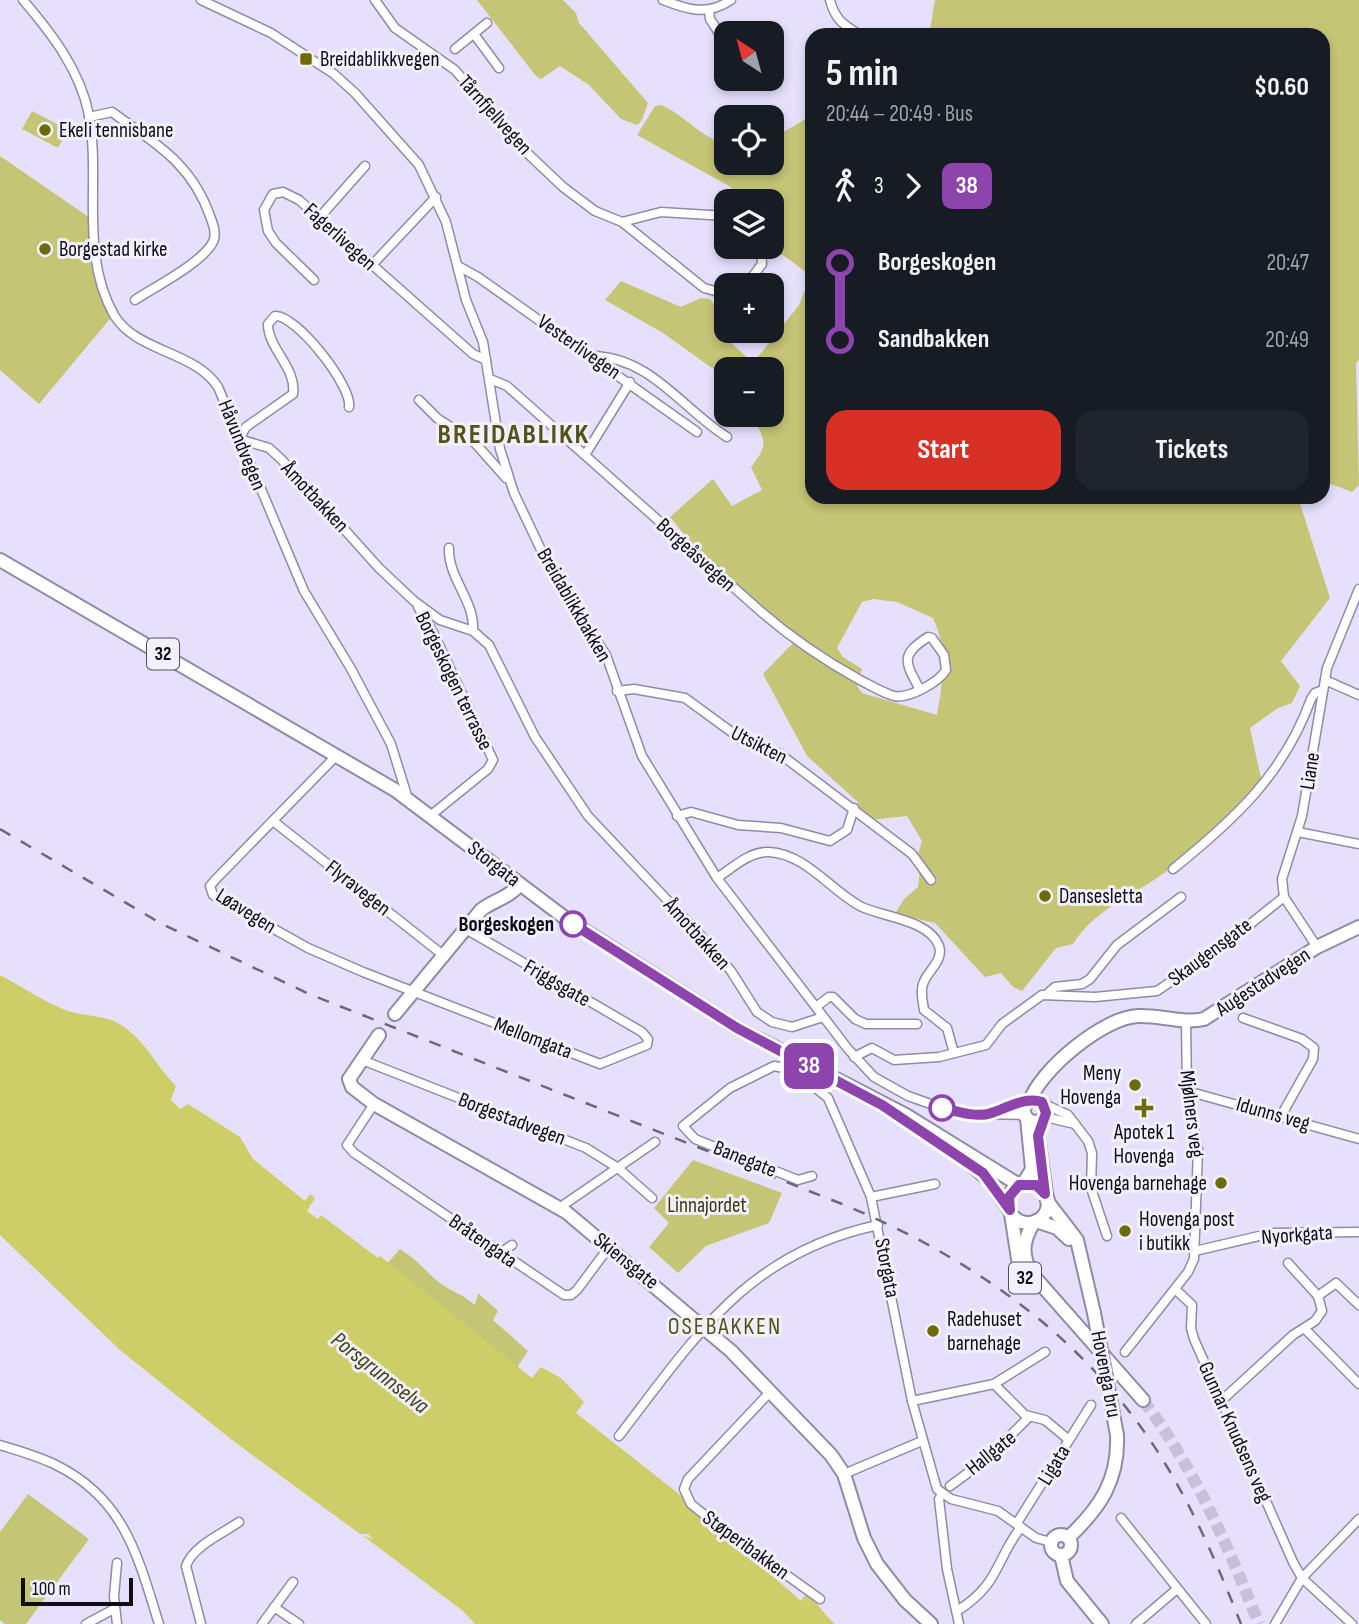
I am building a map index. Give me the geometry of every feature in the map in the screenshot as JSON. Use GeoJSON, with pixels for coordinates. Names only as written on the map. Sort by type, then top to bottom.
{"type":"FeatureCollection","features":[{"type":"Feature","properties":{"kind":"main road","name":"32"},"geometry":{"type":"LineString","coordinates":[[0,560],[331,752]]}},
{"type":"Feature","properties":{"kind":"main road","name":"Storgata"},"geometry":{"type":"LineString","coordinates":[[331,752],[408,799],[565,918],[737,1028],[906,1115],[1021,1185]]}},
{"type":"Feature","properties":{"kind":"main road"},"geometry":{"type":"LineString","coordinates":[[395,1014],[464,928],[491,902],[507,897],[520,884]]}},
{"type":"Feature","properties":{"kind":"main road","name":"Augestadvegen"},"geometry":{"type":"LineString","coordinates":[[1046,1197],[1035,1110],[1038,1083],[1098,1030],[1114,1021],[1138,1016],[1186,1021],[1213,1014],[1317,947],[1359,927]]}},
{"type":"Feature","properties":{"kind":"main road"},"geometry":{"type":"LineString","coordinates":[[362,1060],[379,1035]]}},
{"type":"Feature","properties":{"kind":"main road","name":"Skiensgate"},"geometry":{"type":"LineString","coordinates":[[362,1060],[349,1079],[350,1084],[374,1104],[559,1208],[705,1327],[771,1391],[813,1434],[844,1474],[864,1538],[877,1564],[905,1600],[931,1624]]}},
{"type":"Feature","properties":{"kind":"main road","name":"Storgata"},"geometry":{"type":"LineString","coordinates":[[882,1105],[983,1173],[1011,1212]]}},
{"type":"Feature","properties":{"kind":"main road"},"geometry":{"type":"LineString","coordinates":[[1021,1185],[1032,1169],[1035,1110]]}},
{"type":"Feature","properties":{"kind":"main road","name":"32"},"geometry":{"type":"LineString","coordinates":[[1074,1323],[1026,1280],[1016,1254],[1009,1197],[1021,1185],[1036,1185],[1046,1197],[1044,1214],[1035,1222],[1023,1246],[1026,1263],[1037,1281],[1143,1400]]}},
{"type":"Feature","properties":{"kind":"main road","name":"Hovenga bru"},"geometry":{"type":"LineString","coordinates":[[1046,1197],[1077,1240],[1117,1435],[1117,1463],[1111,1485],[1093,1514],[1068,1538]]}},
{"type":"Feature","properties":{"kind":"main road"},"geometry":{"type":"LineString","coordinates":[[1011,1212],[1018,1221],[1035,1222],[1061,1231],[1080,1253]]}},
{"type":"Feature","properties":{"kind":"main road"},"geometry":{"type":"LineString","coordinates":[[1060,1535],[1068,1538],[1070,1549],[1061,1555],[1053,1551],[1051,1542],[1060,1535]]}},
{"type":"Feature","properties":{"kind":"main road"},"geometry":{"type":"LineString","coordinates":[[1061,1555],[1067,1581],[1102,1624]]}},
{"type":"Feature","properties":{"kind":"street","name":"Håvundvegen"},"geometry":{"type":"LineString","coordinates":[[23,0],[62,50],[80,86],[89,117],[95,256],[114,314],[138,336],[210,377],[222,394],[311,606],[350,667],[391,744],[408,799]]}},
{"type":"Feature","properties":{"kind":"street","name":"Breidablikkbakken"},"geometry":{"type":"LineString","coordinates":[[201,0],[271,33],[327,69],[355,93],[410,153],[436,197],[486,360],[500,449],[509,480],[552,573],[606,655],[642,756],[718,878],[854,1057],[883,1083],[908,1096],[942,1108],[991,1113],[1007,1105],[1035,1110]]}},
{"type":"Feature","properties":{"kind":"street","name":"Tårnfjellvegen"},"geometry":{"type":"LineString","coordinates":[[375,0],[395,27],[455,70],[525,150],[563,187],[595,211],[622,222],[704,288],[714,291]]}},
{"type":"Feature","properties":{"kind":"street"},"geometry":{"type":"LineString","coordinates":[[663,0],[684,8],[709,10],[731,0]]}},
{"type":"Feature","properties":{"kind":"street"},"geometry":{"type":"LineString","coordinates":[[830,0],[834,15],[850,28]]}},
{"type":"Feature","properties":{"kind":"street"},"geometry":{"type":"LineString","coordinates":[[709,10],[714,25]]}},
{"type":"Feature","properties":{"kind":"street"},"geometry":{"type":"LineString","coordinates":[[455,49],[487,23]]}},
{"type":"Feature","properties":{"kind":"street"},"geometry":{"type":"LineString","coordinates":[[474,34],[499,68]]}},
{"type":"Feature","properties":{"kind":"street"},"geometry":{"type":"LineString","coordinates":[[89,117],[111,112],[169,152],[184,167],[203,200],[214,229],[213,243],[202,255],[135,300]]}},
{"type":"Feature","properties":{"kind":"street"},"geometry":{"type":"LineString","coordinates":[[319,218],[365,166]]}},
{"type":"Feature","properties":{"kind":"street","name":"Fagerlivegen"},"geometry":{"type":"LineString","coordinates":[[314,280],[268,232],[264,210],[270,197],[283,192],[299,200],[473,354],[486,360]]}},
{"type":"Feature","properties":{"kind":"street"},"geometry":{"type":"LineString","coordinates":[[372,265],[436,197]]}},
{"type":"Feature","properties":{"kind":"street"},"geometry":{"type":"LineString","coordinates":[[622,222],[661,212],[714,215]]}},
{"type":"Feature","properties":{"kind":"street","name":"Vesterlivegen"},"geometry":{"type":"LineString","coordinates":[[458,266],[478,277],[697,432]]}},
{"type":"Feature","properties":{"kind":"street"},"geometry":{"type":"LineString","coordinates":[[239,439],[246,427],[293,394],[290,375],[269,335],[268,324],[275,317],[291,321],[331,365],[349,398],[349,407]]}},
{"type":"Feature","properties":{"kind":"street"},"geometry":{"type":"LineString","coordinates":[[590,356],[601,356],[643,370],[668,387],[702,420],[727,437]]}},
{"type":"Feature","properties":{"kind":"street","name":"Borgeåsvegen"},"geometry":{"type":"LineString","coordinates":[[490,379],[507,386],[807,650],[894,696],[902,696],[937,680],[946,670],[944,655],[936,641],[928,637],[912,647],[908,656],[908,668],[919,688]]}},
{"type":"Feature","properties":{"kind":"street"},"geometry":{"type":"LineString","coordinates":[[584,455],[629,382]]}},
{"type":"Feature","properties":{"kind":"street"},"geometry":{"type":"LineString","coordinates":[[419,400],[437,418],[475,443],[509,480]]}},
{"type":"Feature","properties":{"kind":"street","name":"Åmotbakken"},"geometry":{"type":"LineString","coordinates":[[239,439],[269,448],[379,568],[414,601],[440,620],[473,631],[495,655],[535,737],[588,816],[703,938],[731,971],[757,1012],[772,1022],[792,1027],[823,1017]]}},
{"type":"Feature","properties":{"kind":"street","name":"Åmotbakken"},"geometry":{"type":"LineString","coordinates":[[449,548],[449,567],[473,615],[473,631]]}},
{"type":"Feature","properties":{"kind":"street","name":"Liane"},"geometry":{"type":"LineString","coordinates":[[1284,897],[1282,879],[1298,832],[1325,680],[1336,641],[1359,589]]}},
{"type":"Feature","properties":{"kind":"street","name":"Borgeskogen terrasse"},"geometry":{"type":"LineString","coordinates":[[414,601],[433,632],[493,760],[488,769],[430,816]]}},
{"type":"Feature","properties":{"kind":"street"},"geometry":{"type":"LineString","coordinates":[[1325,680],[1359,695]]}},
{"type":"Feature","properties":{"kind":"street","name":"Utsikten"},"geometry":{"type":"LineString","coordinates":[[618,691],[635,689],[685,698],[741,739],[789,759],[912,854],[931,880]]}},
{"type":"Feature","properties":{"kind":"street"},"geometry":{"type":"LineString","coordinates":[[1173,869],[1251,797],[1293,744],[1311,699],[1323,690]]}},
{"type":"Feature","properties":{"kind":"street","name":"Løavegen"},"geometry":{"type":"LineString","coordinates":[[331,752],[273,821],[210,886],[213,895],[308,948],[413,993]]}},
{"type":"Feature","properties":{"kind":"street"},"geometry":{"type":"LineString","coordinates":[[677,816],[691,812],[738,825],[781,828],[831,841],[847,830],[854,808]]}},
{"type":"Feature","properties":{"kind":"street","name":"Flyravegen"},"geometry":{"type":"LineString","coordinates":[[273,821],[443,955]]}},
{"type":"Feature","properties":{"kind":"street"},"geometry":{"type":"LineString","coordinates":[[1298,832],[1359,844]]}},
{"type":"Feature","properties":{"kind":"street"},"geometry":{"type":"LineString","coordinates":[[718,878],[754,855],[776,853],[808,867],[863,908],[908,920],[938,944],[937,963],[922,985],[924,1010],[947,1028],[954,1053]]}},
{"type":"Feature","properties":{"kind":"street"},"geometry":{"type":"LineString","coordinates":[[854,1057],[872,1048],[901,1061],[986,1045],[1011,1016],[1060,986],[1085,983],[1117,945],[1181,897]]}},
{"type":"Feature","properties":{"kind":"street"},"geometry":{"type":"LineString","coordinates":[[1284,897],[1317,947]]}},
{"type":"Feature","properties":{"kind":"street","name":"Skaugensgate"},"geometry":{"type":"LineString","coordinates":[[1048,993],[1083,998],[1157,991],[1219,948],[1284,897]]}},
{"type":"Feature","properties":{"kind":"street","name":"Friggsgate"},"geometry":{"type":"LineString","coordinates":[[464,928],[642,1032],[648,1040]]}},
{"type":"Feature","properties":{"kind":"street","name":"Mellomgata"},"geometry":{"type":"LineString","coordinates":[[413,993],[600,1064],[644,1048],[648,1040]]}},
{"type":"Feature","properties":{"kind":"street"},"geometry":{"type":"LineString","coordinates":[[816,1007],[833,997],[855,1019],[866,1024],[917,1024]]}},
{"type":"Feature","properties":{"kind":"street"},"geometry":{"type":"LineString","coordinates":[[1243,1018],[1301,1039],[1314,1048],[1313,1059],[1281,1116]]}},
{"type":"Feature","properties":{"kind":"street","name":"Mjølners veg"},"geometry":{"type":"LineString","coordinates":[[1125,1352],[1192,1266],[1195,1251],[1198,1150],[1187,1091],[1186,1021]]}},
{"type":"Feature","properties":{"kind":"street","name":"Borgestadvegen"},"geometry":{"type":"LineString","coordinates":[[362,1060],[571,1140],[618,1168],[652,1198]]}},
{"type":"Feature","properties":{"kind":"street","name":"Banegate"},"geometry":{"type":"LineString","coordinates":[[774,1066],[730,1088],[683,1126],[695,1139],[798,1180],[812,1176]]}},
{"type":"Feature","properties":{"kind":"street","name":"Storgata"},"geometry":{"type":"LineString","coordinates":[[774,1066],[793,1070],[828,1098],[871,1197],[912,1401],[929,1468],[942,1494]]}},
{"type":"Feature","properties":{"kind":"street","name":"Idunns veg"},"geometry":{"type":"LineString","coordinates":[[1187,1091],[1359,1139]]}},
{"type":"Feature","properties":{"kind":"street","name":"Bråtengata"},"geometry":{"type":"LineString","coordinates":[[374,1104],[347,1145],[354,1153],[564,1295],[570,1295],[609,1247]]}},
{"type":"Feature","properties":{"kind":"street"},"geometry":{"type":"LineString","coordinates":[[1035,1110],[1075,1125]]}},
{"type":"Feature","properties":{"kind":"street"},"geometry":{"type":"LineString","coordinates":[[1035,1110],[1068,1115],[1091,1147],[1091,1188],[1107,1236]]}},
{"type":"Feature","properties":{"kind":"street"},"geometry":{"type":"LineString","coordinates":[[559,1208],[655,1142]]}},
{"type":"Feature","properties":{"kind":"street"},"geometry":{"type":"LineString","coordinates":[[871,1197],[935,1184]]}},
{"type":"Feature","properties":{"kind":"street"},"geometry":{"type":"LineString","coordinates":[[619,1436],[705,1327],[742,1290],[780,1262],[831,1236],[878,1225]]}},
{"type":"Feature","properties":{"kind":"street","name":"Nyorkgata"},"geometry":{"type":"LineString","coordinates":[[1195,1251],[1272,1233],[1359,1232]]}},
{"type":"Feature","properties":{"kind":"street"},"geometry":{"type":"LineString","coordinates":[[500,1254],[512,1245]]}},
{"type":"Feature","properties":{"kind":"street"},"geometry":{"type":"LineString","coordinates":[[1221,1401],[1293,1335],[1306,1329],[1322,1311],[1318,1296],[1288,1263]]}},
{"type":"Feature","properties":{"kind":"street"},"geometry":{"type":"LineString","coordinates":[[1318,1296],[1336,1283],[1359,1305]]}},
{"type":"Feature","properties":{"kind":"street","name":"Gunnar Knudsens veg"},"geometry":{"type":"LineString","coordinates":[[1175,1289],[1192,1305],[1191,1328],[1195,1339],[1302,1578]]}},
{"type":"Feature","properties":{"kind":"street"},"geometry":{"type":"LineString","coordinates":[[1306,1329],[1359,1384]]}},
{"type":"Feature","properties":{"kind":"street"},"geometry":{"type":"LineString","coordinates":[[912,1401],[994,1384],[1045,1352]]}},
{"type":"Feature","properties":{"kind":"street"},"geometry":{"type":"LineString","coordinates":[[994,1384],[1030,1417],[1050,1423],[1069,1440]]}},
{"type":"Feature","properties":{"kind":"street","name":"Støperibakken"},"geometry":{"type":"LineString","coordinates":[[771,1391],[688,1479],[684,1489],[691,1504],[820,1599]]}},
{"type":"Feature","properties":{"kind":"street","name":"Ligata"},"geometry":{"type":"LineString","coordinates":[[957,1611],[982,1595],[997,1574],[1019,1525],[1091,1405]]}},
{"type":"Feature","properties":{"kind":"street","name":"Hallgate"},"geometry":{"type":"LineString","coordinates":[[950,1486],[987,1459],[1030,1417]]}},
{"type":"Feature","properties":{"kind":"street"},"geometry":{"type":"LineString","coordinates":[[844,1474],[922,1441]]}},
{"type":"Feature","properties":{"kind":"street"},"geometry":{"type":"LineString","coordinates":[[0,1445],[57,1466],[86,1485],[113,1510],[137,1553],[159,1624]]}},
{"type":"Feature","properties":{"kind":"street"},"geometry":{"type":"LineString","coordinates":[[959,1624],[949,1578],[939,1502],[942,1494],[989,1507],[1036,1538],[1051,1542]]}},
{"type":"Feature","properties":{"kind":"street"},"geometry":{"type":"LineString","coordinates":[[1121,1518],[1206,1624]]}},
{"type":"Feature","properties":{"kind":"street"},"geometry":{"type":"LineString","coordinates":[[1275,1624],[1302,1578],[1359,1519]]}},
{"type":"Feature","properties":{"kind":"street"},"geometry":{"type":"LineString","coordinates":[[201,1624],[187,1562],[197,1551],[239,1522]]}},
{"type":"Feature","properties":{"kind":"street"},"geometry":{"type":"LineString","coordinates":[[117,1563],[114,1609],[117,1624]]}},
{"type":"Feature","properties":{"kind":"street"},"geometry":{"type":"LineString","coordinates":[[1302,1578],[1352,1624]]}},
{"type":"Feature","properties":{"kind":"street"},"geometry":{"type":"LineString","coordinates":[[262,1624],[293,1582]]}},
{"type":"Feature","properties":{"kind":"street"},"geometry":{"type":"LineString","coordinates":[[1136,1624],[1177,1589]]}},
{"type":"Feature","properties":{"kind":"street"},"geometry":{"type":"LineString","coordinates":[[274,1607],[299,1624]]}},
{"type":"Feature","properties":{"kind":"street"},"geometry":{"type":"LineString","coordinates":[[86,1624],[114,1609]]}},
{"type":"Feature","properties":{"kind":"green space"},"geometry":{"type":"Polygon","coordinates":[[[477,0],[563,0],[576,13],[579,23],[648,103],[642,120],[637,125],[621,119],[589,85],[560,66],[541,79],[536,76],[477,0]]]}},
{"type":"Feature","properties":{"kind":"green space"},"geometry":{"type":"Polygon","coordinates":[[[935,0],[1359,0],[1359,360],[1356,363],[1359,485],[1352,492],[1330,484],[1330,28],[930,28],[935,0]]]}},
{"type":"Feature","properties":{"kind":"green space"},"geometry":{"type":"Polygon","coordinates":[[[661,105],[670,109],[714,140],[714,175],[784,175],[784,132],[805,119],[805,272],[784,256],[784,189],[732,189],[637,135],[655,106],[661,105]]]}},
{"type":"Feature","properties":{"kind":"green space","name":"Ekeli tennisbane"},"geometry":{"type":"Polygon","coordinates":[[[32,111],[68,130],[58,148],[22,129],[32,111]]]}},
{"type":"Feature","properties":{"kind":"green space"},"geometry":{"type":"Polygon","coordinates":[[[0,156],[93,220],[95,256],[114,314],[39,404],[0,370],[0,156]]]}},
{"type":"Feature","properties":{"kind":"green space"},"geometry":{"type":"Polygon","coordinates":[[[621,281],[681,307],[701,298],[710,299],[714,305],[714,343],[731,343],[746,357],[714,357],[714,369],[663,333],[605,300],[621,281]]]}},
{"type":"Feature","properties":{"kind":"green space"},"geometry":{"type":"Polygon","coordinates":[[[805,290],[805,504],[1300,504],[1330,598],[1281,661],[1300,686],[1292,703],[1278,708],[1250,728],[1262,783],[1185,857],[1100,914],[1073,944],[1056,948],[1022,991],[1013,987],[1001,973],[985,977],[935,923],[895,914],[904,899],[918,887],[920,870],[915,864],[922,841],[907,816],[870,820],[858,813],[858,802],[807,756],[763,674],[793,643],[729,583],[670,517],[713,479],[732,506],[762,490],[751,467],[763,447],[762,435],[757,427],[784,427],[784,357],[758,357],[769,343],[784,343],[784,324],[799,305],[805,290]],[[873,599],[862,602],[837,648],[843,657],[862,669],[857,686],[862,693],[937,715],[943,666],[938,630],[933,618],[897,602],[873,599]]]}},
{"type":"Feature","properties":{"kind":"green space","name":"Linnajordet"},"geometry":{"type":"Polygon","coordinates":[[[693,1160],[782,1193],[769,1223],[706,1246],[678,1273],[649,1247],[669,1223],[654,1208],[693,1160]]]}},
{"type":"Feature","properties":{"kind":"green space"},"geometry":{"type":"Polygon","coordinates":[[[400,1249],[435,1279],[475,1305],[478,1293],[498,1311],[493,1320],[528,1351],[516,1369],[385,1266],[400,1249]]]}},
{"type":"Feature","properties":{"kind":"green space"},"geometry":{"type":"Polygon","coordinates":[[[28,1494],[89,1539],[26,1624],[5,1624],[0,1620],[0,1532],[28,1494]]]}},
{"type":"Feature","properties":{"kind":"water","name":"Porsgrunnselva"},"geometry":{"type":"Polygon","coordinates":[[[0,975],[63,1009],[115,1021],[130,1031],[176,1086],[171,1100],[180,1109],[188,1104],[240,1137],[253,1159],[305,1201],[310,1194],[315,1198],[307,1211],[318,1219],[321,1215],[378,1258],[380,1256],[532,1378],[541,1367],[561,1378],[584,1402],[576,1413],[679,1494],[801,1601],[807,1593],[835,1624],[475,1624],[463,1611],[362,1535],[373,1539],[368,1534],[360,1534],[232,1440],[120,1350],[0,1235],[0,975]]]}},
{"type":"Feature","properties":{"kind":"tunnel"},"geometry":{"type":"LineString","coordinates":[[1143,1400],[1194,1480],[1235,1565],[1259,1624]]}},
{"type":"Feature","properties":{"kind":"railway"},"geometry":{"type":"LineString","coordinates":[[0,829],[162,924],[309,994],[842,1204],[939,1251],[985,1279],[1028,1310],[1068,1345],[1105,1383],[1139,1424],[1190,1507],[1241,1624]]}},
{"type":"Feature","properties":{"kind":"bus line","name":"38"},"geometry":{"type":"LineString","coordinates":[[573,924],[737,1028],[882,1105],[983,1173],[1010,1210],[1009,1197],[1019,1185],[1036,1185],[1045,1194],[1038,1151],[1039,1130],[1046,1113],[1042,1102],[1033,1100],[1007,1105],[991,1113],[982,1114],[942,1108]]}},
{"type":"Feature","properties":{"kind":"place","name":"Breidablikkvegen"},"geometry":{"type":"Point","coordinates":[306,59]}},
{"type":"Feature","properties":{"kind":"place","name":"Ekeli tennisbane"},"geometry":{"type":"Point","coordinates":[45,130]}},
{"type":"Feature","properties":{"kind":"place","name":"Borgestad kirke"},"geometry":{"type":"Point","coordinates":[45,249]}},
{"type":"Feature","properties":{"kind":"place","name":"Dansesletta"},"geometry":{"type":"Point","coordinates":[1045,896]}},
{"type":"Feature","properties":{"kind":"place","name":"Borgeskogen"},"geometry":{"type":"Point","coordinates":[573,924]}},
{"type":"Feature","properties":{"kind":"place","name":"Meny Hovenga"},"geometry":{"type":"Point","coordinates":[1135,1085]}},
{"type":"Feature","properties":{"kind":"place","name":"Apotek 1 Hovenga"},"geometry":{"type":"Point","coordinates":[1144,1108]}},
{"type":"Feature","properties":{"kind":"place","name":"Hovenga barnehage"},"geometry":{"type":"Point","coordinates":[1221,1183]}},
{"type":"Feature","properties":{"kind":"place","name":"Hovenga post i butikk"},"geometry":{"type":"Point","coordinates":[1125,1231]}},
{"type":"Feature","properties":{"kind":"place","name":"Radehuset barnehage"},"geometry":{"type":"Point","coordinates":[933,1331]}},
{"type":"Feature","properties":{"kind":"district","name":"BREIDABLIKK"},"geometry":{"type":"Point","coordinates":[514,434]}},
{"type":"Feature","properties":{"kind":"district","name":"OSEBAKKEN"},"geometry":{"type":"Point","coordinates":[725,1326]}}]}
